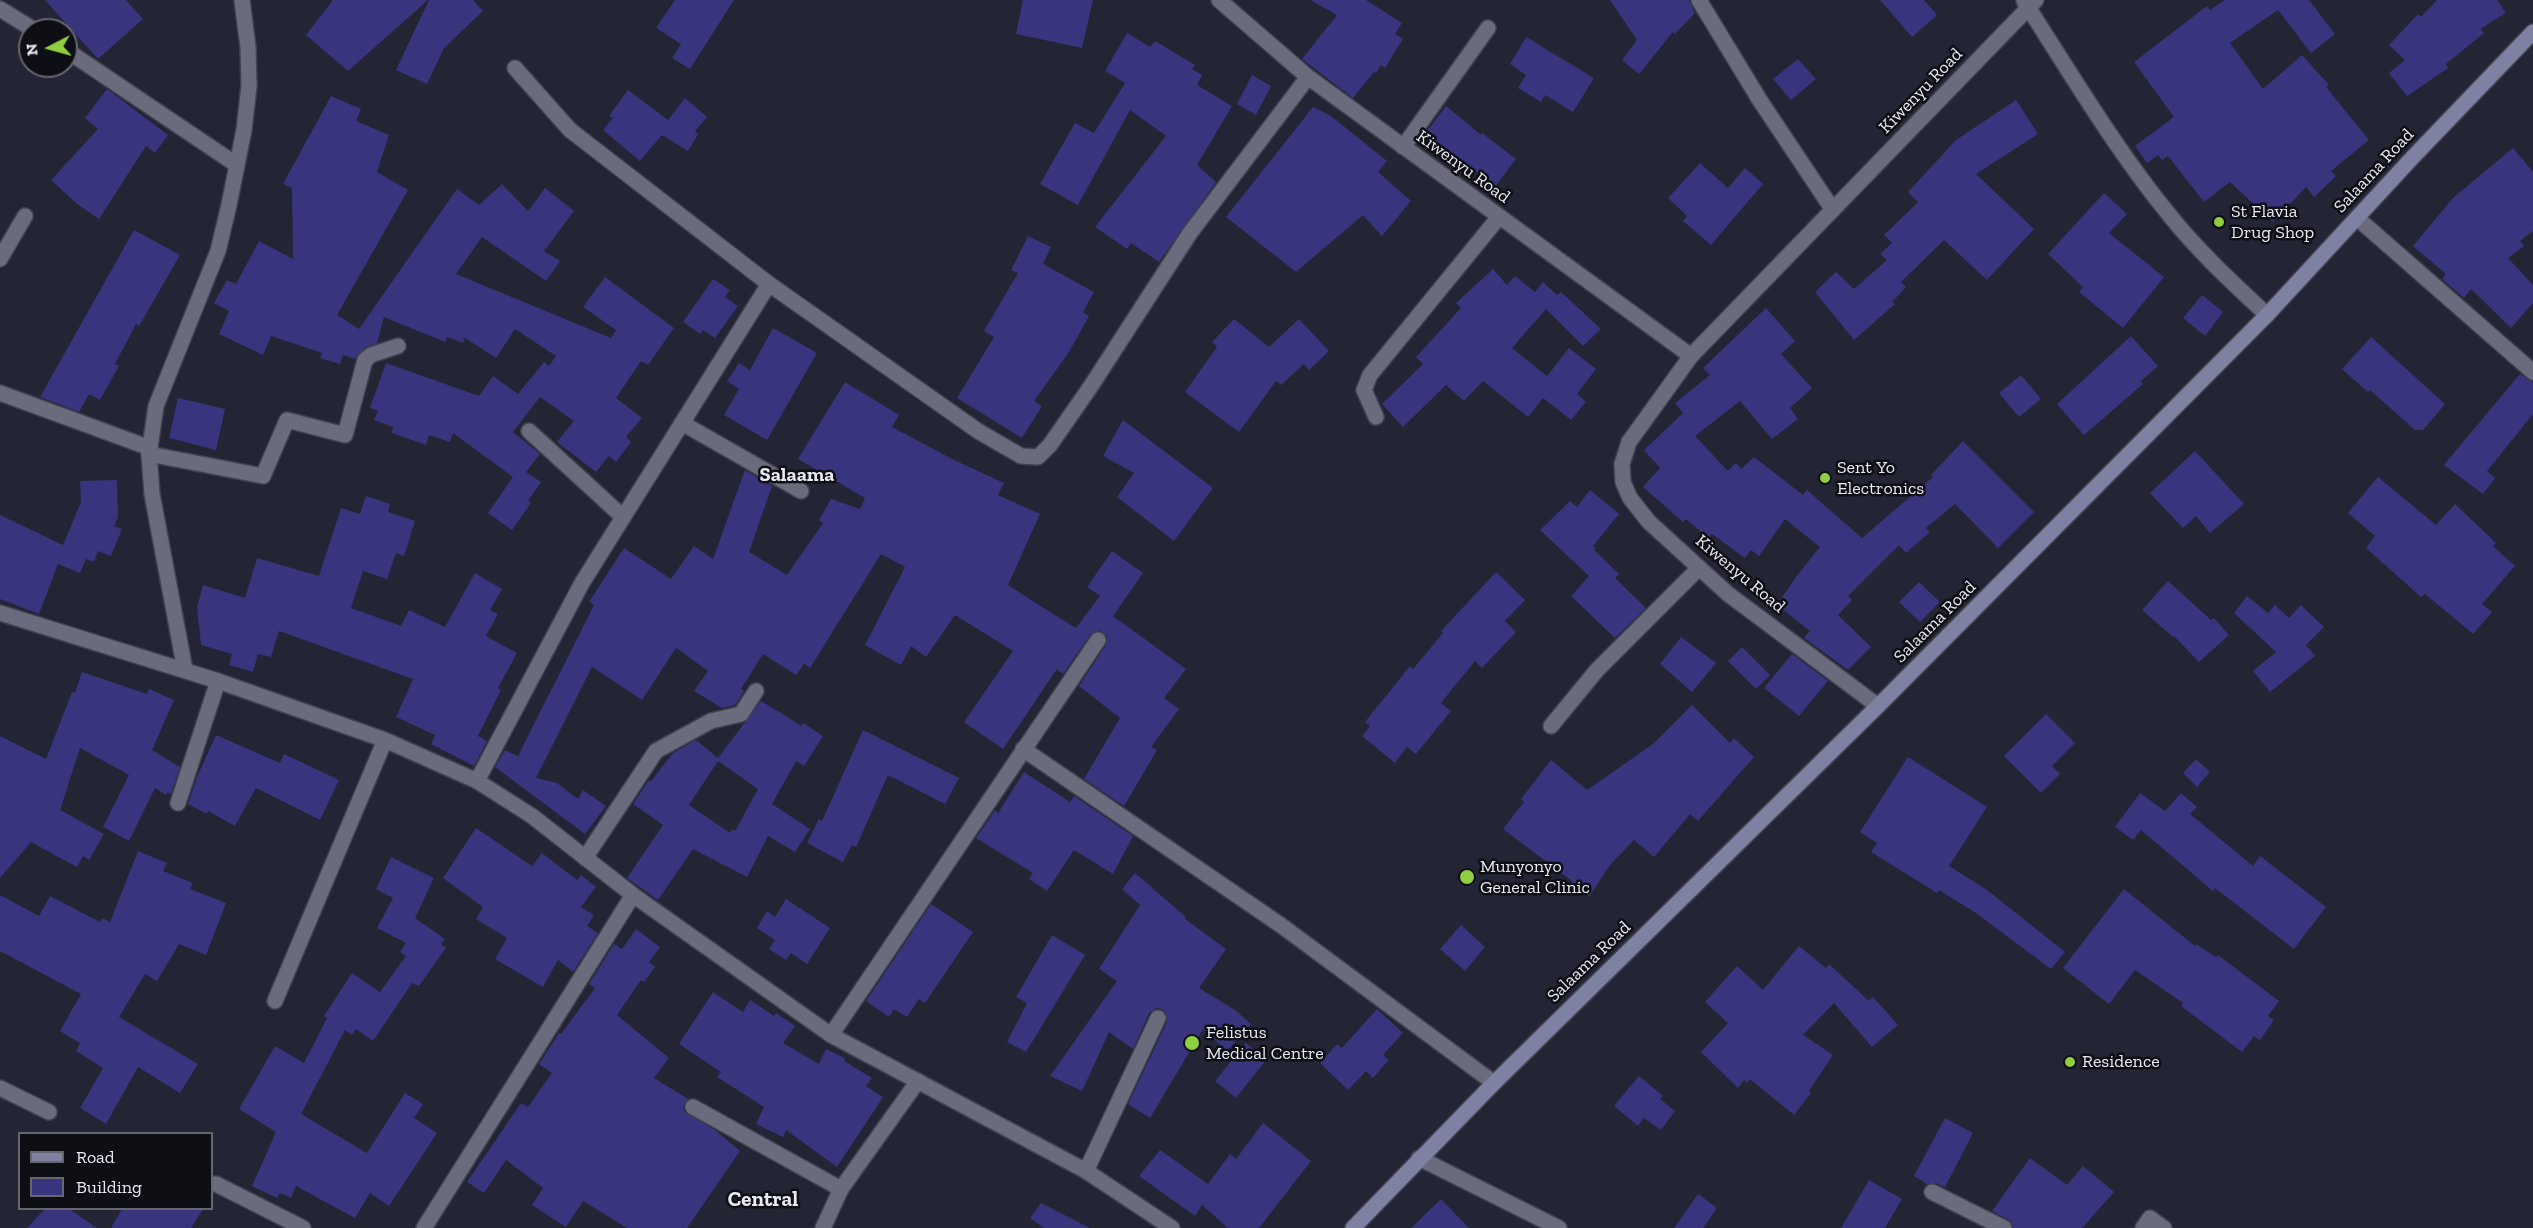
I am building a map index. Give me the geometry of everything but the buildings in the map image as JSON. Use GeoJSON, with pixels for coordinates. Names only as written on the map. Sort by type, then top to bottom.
{"type":"FeatureCollection","features":[{"type":"Feature","properties":{"kind":"main road","name":"Salaama Road"},"geometry":{"type":"LineString","coordinates":[[1353,1228],[1494,1083],[1878,706],[2267,315],[2533,32]]}},
{"type":"Feature","properties":{"kind":"street"},"geometry":{"type":"LineString","coordinates":[[185,670],[152,495],[149,451],[156,406],[218,251],[237,165],[249,86],[248,47],[242,0]]}},
{"type":"Feature","properties":{"kind":"street","name":"Kiwenyu Road"},"geometry":{"type":"LineString","coordinates":[[1219,0],[1308,77],[1691,356]]}},
{"type":"Feature","properties":{"kind":"street"},"geometry":{"type":"LineString","coordinates":[[1699,0],[1759,99],[1833,210]]}},
{"type":"Feature","properties":{"kind":"street"},"geometry":{"type":"LineString","coordinates":[[2029,3],[2133,167],[2172,218],[2211,261],[2267,315]]}},
{"type":"Feature","properties":{"kind":"street","name":"Kiwenyu Road"},"geometry":{"type":"LineString","coordinates":[[1878,706],[1728,594],[1649,522],[1630,498],[1623,482],[1623,464],[1629,442],[1691,356],[2029,3]]}},
{"type":"Feature","properties":{"kind":"street"},"geometry":{"type":"LineString","coordinates":[[0,9],[18,20]]}},
{"type":"Feature","properties":{"kind":"street"},"geometry":{"type":"LineString","coordinates":[[1403,147],[1488,28]]}},
{"type":"Feature","properties":{"kind":"street"},"geometry":{"type":"LineString","coordinates":[[78,58],[237,165]]}},
{"type":"Feature","properties":{"kind":"street"},"geometry":{"type":"LineString","coordinates":[[515,68],[570,130],[769,284],[978,431],[1021,456],[1038,457],[1050,445],[1091,386],[1190,233],[1308,77]]}},
{"type":"Feature","properties":{"kind":"street"},"geometry":{"type":"LineString","coordinates":[[0,259],[25,216]]}},
{"type":"Feature","properties":{"kind":"street"},"geometry":{"type":"LineString","coordinates":[[1376,417],[1364,390],[1370,375],[1499,217]]}},
{"type":"Feature","properties":{"kind":"street"},"geometry":{"type":"LineString","coordinates":[[2357,218],[2533,372]]}},
{"type":"Feature","properties":{"kind":"street"},"geometry":{"type":"LineString","coordinates":[[477,781],[582,583],[769,284]]}},
{"type":"Feature","properties":{"kind":"street"},"geometry":{"type":"LineString","coordinates":[[0,393],[149,451],[263,476],[287,420],[345,435],[364,360],[371,355],[398,346]]}},
{"type":"Feature","properties":{"kind":"street"},"geometry":{"type":"LineString","coordinates":[[682,423],[801,491]]}},
{"type":"Feature","properties":{"kind":"street"},"geometry":{"type":"LineString","coordinates":[[529,431],[623,517]]}},
{"type":"Feature","properties":{"kind":"street"},"geometry":{"type":"LineString","coordinates":[[1551,726],[1597,670],[1700,568]]}},
{"type":"Feature","properties":{"kind":"street"},"geometry":{"type":"LineString","coordinates":[[0,613],[218,681],[385,740],[477,781],[532,816],[633,895],[831,1035],[1086,1171],[1172,1228]]}},
{"type":"Feature","properties":{"kind":"street"},"geometry":{"type":"LineString","coordinates":[[831,1035],[1098,640]]}},
{"type":"Feature","properties":{"kind":"street"},"geometry":{"type":"LineString","coordinates":[[178,803],[218,681]]}},
{"type":"Feature","properties":{"kind":"street"},"geometry":{"type":"LineString","coordinates":[[585,858],[656,751],[711,721],[741,714],[756,691]]}},
{"type":"Feature","properties":{"kind":"street"},"geometry":{"type":"LineString","coordinates":[[275,1001],[385,740]]}},
{"type":"Feature","properties":{"kind":"street"},"geometry":{"type":"LineString","coordinates":[[1023,749],[1282,926],[1494,1083]]}},
{"type":"Feature","properties":{"kind":"street"},"geometry":{"type":"LineString","coordinates":[[424,1228],[633,895]]}},
{"type":"Feature","properties":{"kind":"street"},"geometry":{"type":"LineString","coordinates":[[1086,1171],[1158,1018]]}},
{"type":"Feature","properties":{"kind":"street"},"geometry":{"type":"LineString","coordinates":[[823,1228],[841,1189],[918,1081]]}},
{"type":"Feature","properties":{"kind":"street"},"geometry":{"type":"LineString","coordinates":[[0,1088],[49,1112]]}},
{"type":"Feature","properties":{"kind":"street"},"geometry":{"type":"LineString","coordinates":[[693,1107],[841,1189]]}},
{"type":"Feature","properties":{"kind":"street"},"geometry":{"type":"LineString","coordinates":[[1419,1158],[1559,1228]]}},
{"type":"Feature","properties":{"kind":"street"},"geometry":{"type":"LineString","coordinates":[[216,1184],[303,1228]]}},
{"type":"Feature","properties":{"kind":"street"},"geometry":{"type":"LineString","coordinates":[[1932,1192],[2004,1228]]}},
{"type":"Feature","properties":{"kind":"street"},"geometry":{"type":"LineString","coordinates":[[2143,1228],[2150,1218],[2164,1228]]}},
{"type":"Feature","properties":{"kind":"place","name":"St Flavia Drug Shop"},"geometry":{"type":"Point","coordinates":[2219,222]}},
{"type":"Feature","properties":{"kind":"place","name":"Sent Yo Electronics"},"geometry":{"type":"Point","coordinates":[1825,478]}},
{"type":"Feature","properties":{"kind":"place","name":"Munyonyo General Clinic"},"geometry":{"type":"Point","coordinates":[1467,877]}},
{"type":"Feature","properties":{"kind":"place","name":"Felistus Medical Centre"},"geometry":{"type":"Point","coordinates":[1192,1043]}},
{"type":"Feature","properties":{"kind":"place","name":"Residence"},"geometry":{"type":"Point","coordinates":[2070,1062]}},
{"type":"Feature","properties":{"kind":"district","name":"Salaama"},"geometry":{"type":"Point","coordinates":[797,475]}},
{"type":"Feature","properties":{"kind":"district","name":"Central"},"geometry":{"type":"Point","coordinates":[763,1200]}}]}
